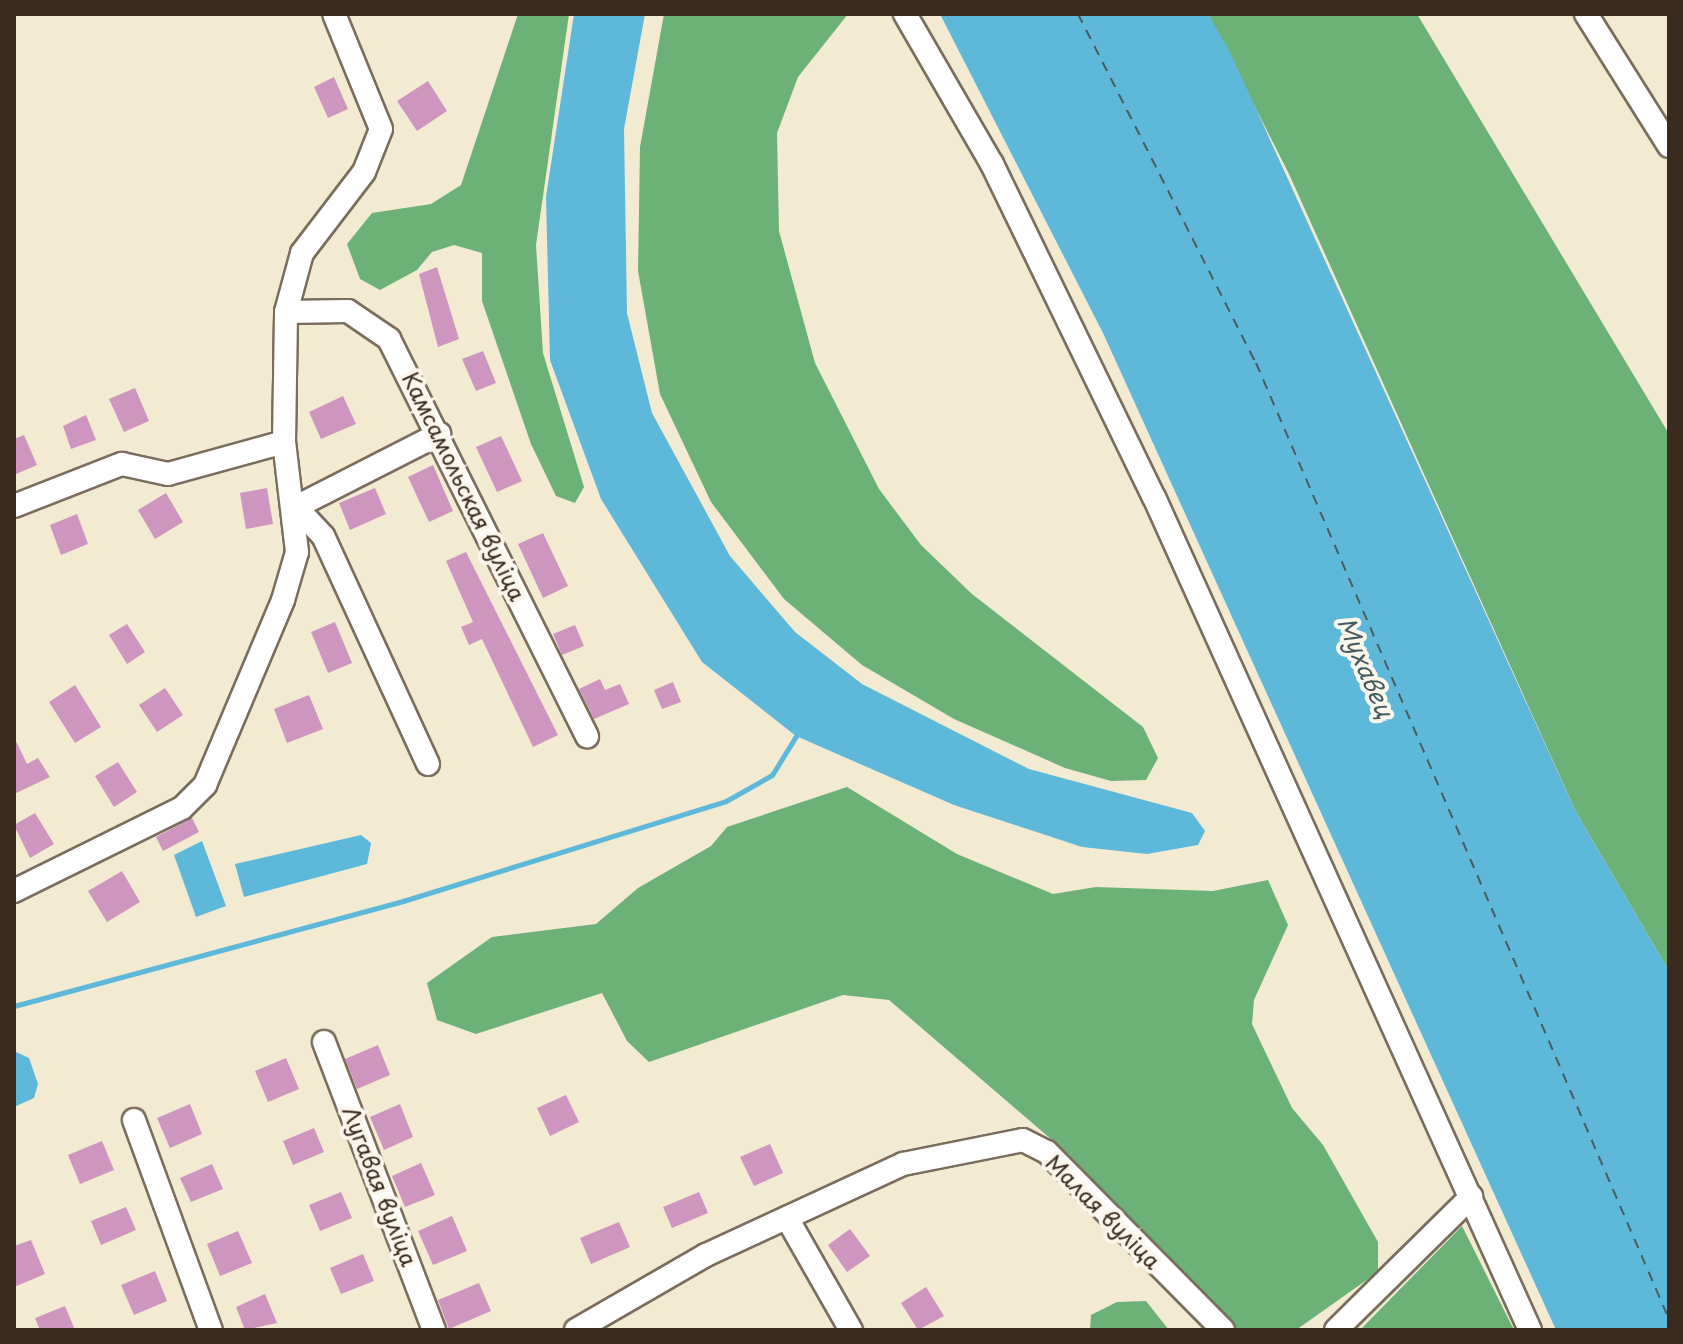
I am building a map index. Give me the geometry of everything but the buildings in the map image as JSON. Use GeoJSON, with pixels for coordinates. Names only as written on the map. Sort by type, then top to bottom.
{"type":"FeatureCollection","features":[{"type":"Feature","properties":{"kind":"street"},"geometry":{"type":"LineString","coordinates":[[14,891],[182,808],[205,785],[283,600],[297,552],[296,507],[284,442],[286,312],[302,253],[364,172],[381,129],[334,14]]}},
{"type":"Feature","properties":{"kind":"street"},"geometry":{"type":"LineString","coordinates":[[905,14],[992,164],[1154,497],[1530,1330]]}},
{"type":"Feature","properties":{"kind":"street"},"geometry":{"type":"LineString","coordinates":[[1586,14],[1669,146]]}},
{"type":"Feature","properties":{"kind":"street","name":"Камсамольская вуліца"},"geometry":{"type":"LineString","coordinates":[[286,312],[348,311],[375,323],[403,359],[587,736]]}},
{"type":"Feature","properties":{"kind":"street"},"geometry":{"type":"LineString","coordinates":[[296,507],[439,434]]}},
{"type":"Feature","properties":{"kind":"street"},"geometry":{"type":"LineString","coordinates":[[14,506],[122,464],[168,474],[284,442]]}},
{"type":"Feature","properties":{"kind":"street"},"geometry":{"type":"LineString","coordinates":[[296,507],[323,536],[428,764]]}},
{"type":"Feature","properties":{"kind":"street","name":"Лугавая вуліца"},"geometry":{"type":"LineString","coordinates":[[324,1042],[434,1330]]}},
{"type":"Feature","properties":{"kind":"street"},"geometry":{"type":"LineString","coordinates":[[134,1120],[211,1330]]}},
{"type":"Feature","properties":{"kind":"street","name":"Малая вуліца"},"geometry":{"type":"LineString","coordinates":[[576,1330],[706,1255],[903,1164],[1023,1140],[1047,1152],[1223,1330]]}},
{"type":"Feature","properties":{"kind":"street"},"geometry":{"type":"LineString","coordinates":[[1336,1330],[1471,1197]]}},
{"type":"Feature","properties":{"kind":"street"},"geometry":{"type":"LineString","coordinates":[[787,1218],[851,1330]]}},
{"type":"Feature","properties":{"kind":"green space"},"geometry":{"type":"Polygon","coordinates":[[[518,14],[569,14],[536,245],[543,353],[584,487],[575,503],[556,496],[531,444],[482,301],[482,253],[454,245],[432,252],[417,270],[380,290],[360,279],[347,244],[372,213],[431,204],[461,185],[518,14]]]}},
{"type":"Feature","properties":{"kind":"green space"},"geometry":{"type":"Polygon","coordinates":[[[664,14],[848,14],[798,77],[777,133],[779,231],[815,363],[879,489],[921,545],[972,594],[1143,727],[1158,758],[1146,780],[1111,781],[1065,768],[954,719],[862,665],[784,599],[711,502],[660,394],[638,271],[640,147],[664,14]]]}},
{"type":"Feature","properties":{"kind":"green space"},"geometry":{"type":"Polygon","coordinates":[[[1208,14],[1417,14],[1669,434],[1669,971],[1576,812],[1289,174],[1208,14]]]}},
{"type":"Feature","properties":{"kind":"green space"},"geometry":{"type":"Polygon","coordinates":[[[847,787],[957,854],[1053,894],[1096,887],[1213,891],[1268,880],[1288,925],[1254,1000],[1252,1024],[1292,1108],[1323,1145],[1378,1242],[1378,1272],[1296,1330],[1235,1330],[1066,1152],[889,1000],[843,995],[649,1062],[627,1041],[602,993],[476,1034],[437,1020],[427,983],[492,937],[596,924],[638,888],[711,846],[727,827],[847,787]]]}},
{"type":"Feature","properties":{"kind":"green space"},"geometry":{"type":"Polygon","coordinates":[[[1462,1226],[1514,1330],[1360,1330],[1462,1226]]]}},
{"type":"Feature","properties":{"kind":"green space"},"geometry":{"type":"Polygon","coordinates":[[[1146,1301],[1169,1330],[1090,1330],[1091,1315],[1117,1302],[1146,1301]]]}},
{"type":"Feature","properties":{"kind":"water"},"geometry":{"type":"Polygon","coordinates":[[[574,14],[645,14],[624,129],[627,313],[652,413],[730,556],[795,632],[862,684],[1029,769],[1192,813],[1205,831],[1198,845],[1147,854],[1082,847],[954,805],[796,736],[702,662],[601,499],[550,360],[546,197],[574,14]]]}},
{"type":"Feature","properties":{"kind":"water","name":"Мухавец"},"geometry":{"type":"Polygon","coordinates":[[[940,14],[1208,14],[1231,54],[1576,812],[1669,971],[1669,1330],[1556,1330],[1103,333],[940,14]]]}},
{"type":"Feature","properties":{"kind":"water"},"geometry":{"type":"Polygon","coordinates":[[[361,835],[371,843],[367,864],[244,897],[235,864],[361,835]]]}},
{"type":"Feature","properties":{"kind":"water"},"geometry":{"type":"Polygon","coordinates":[[[202,841],[226,906],[196,917],[174,855],[202,841]]]}},
{"type":"Feature","properties":{"kind":"water"},"geometry":{"type":"Polygon","coordinates":[[[14,1051],[29,1058],[38,1084],[34,1098],[14,1107],[14,1051]]]}},
{"type":"Feature","properties":{"kind":"waterway"},"geometry":{"type":"LineString","coordinates":[[14,1006],[403,901],[726,801],[772,775],[796,736]]}},
{"type":"Feature","properties":{"kind":"ferry route"},"geometry":{"type":"LineString","coordinates":[[1078,14],[1256,363],[1669,1319]]}}]}
